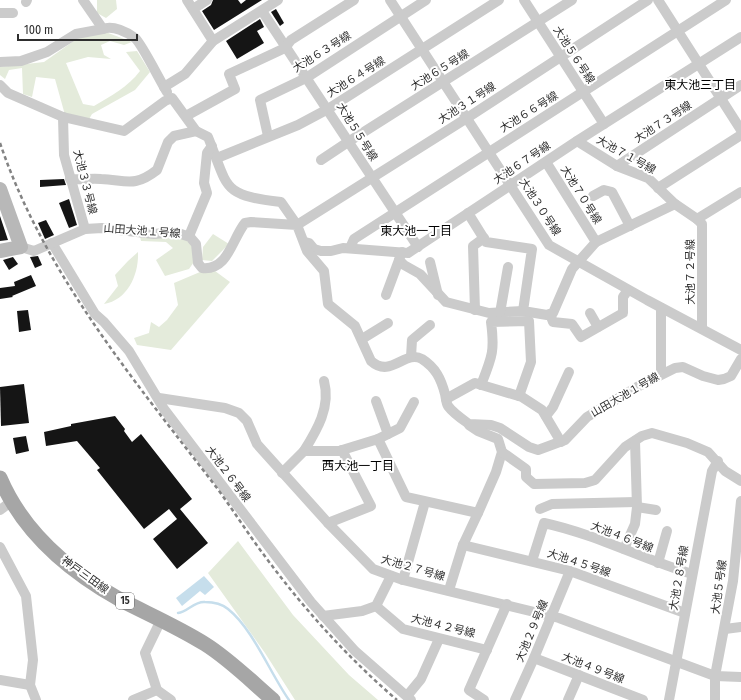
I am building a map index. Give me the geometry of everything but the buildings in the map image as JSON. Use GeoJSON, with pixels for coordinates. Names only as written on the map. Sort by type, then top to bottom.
{"type":"FeatureCollection","features":[{"type":"Feature","properties":{"kind":"main road","name":"神戸三田線"},"geometry":{"type":"LineString","coordinates":[[0,478],[6,506],[41,540],[71,566],[109,592],[214,650],[273,700]]}},
{"type":"Feature","properties":{"kind":"street"},"geometry":{"type":"LineString","coordinates":[[83,0],[103,29]]}},
{"type":"Feature","properties":{"kind":"street"},"geometry":{"type":"LineString","coordinates":[[187,0],[212,41]]}},
{"type":"Feature","properties":{"kind":"street"},"geometry":{"type":"LineString","coordinates":[[193,9],[207,0]]}},
{"type":"Feature","properties":{"kind":"street"},"geometry":{"type":"LineString","coordinates":[[186,116],[235,89],[229,74],[285,48],[291,40],[354,0]]}},
{"type":"Feature","properties":{"kind":"street","name":"大池３０号線"},"geometry":{"type":"LineString","coordinates":[[390,0],[549,245],[628,290],[741,350]]}},
{"type":"Feature","properties":{"kind":"street","name":"大池６３号線"},"geometry":{"type":"LineString","coordinates":[[268,136],[260,100],[306,78],[426,0]]}},
{"type":"Feature","properties":{"kind":"street","name":"大池６４号線"},"geometry":{"type":"LineString","coordinates":[[217,158],[298,125],[328,109],[499,0]]}},
{"type":"Feature","properties":{"kind":"street","name":"大池５６号線"},"geometry":{"type":"LineString","coordinates":[[524,0],[604,124]]}},
{"type":"Feature","properties":{"kind":"street","name":"大池６５号線"},"geometry":{"type":"LineString","coordinates":[[321,160],[572,0]]}},
{"type":"Feature","properties":{"kind":"street","name":"大池３１号線"},"geometry":{"type":"LineString","coordinates":[[297,225],[468,118],[648,0]]}},
{"type":"Feature","properties":{"kind":"street"},"geometry":{"type":"LineString","coordinates":[[658,0],[677,32],[741,130]]}},
{"type":"Feature","properties":{"kind":"street","name":"大池６６号線"},"geometry":{"type":"LineString","coordinates":[[350,248],[354,239],[726,0]]}},
{"type":"Feature","properties":{"kind":"street"},"geometry":{"type":"LineString","coordinates":[[164,87],[185,74],[212,41],[262,11],[275,1]]}},
{"type":"Feature","properties":{"kind":"street","name":"大池５５号線"},"geometry":{"type":"LineString","coordinates":[[262,11],[285,48],[328,109],[371,178],[418,247]]}},
{"type":"Feature","properties":{"kind":"street"},"geometry":{"type":"LineString","coordinates":[[0,13],[13,13]]}},
{"type":"Feature","properties":{"kind":"street"},"geometry":{"type":"LineString","coordinates":[[0,62],[21,61],[47,52],[76,34],[108,27],[120,30],[136,39],[164,87],[196,131]]}},
{"type":"Feature","properties":{"kind":"street","name":"大池６７号線"},"geometry":{"type":"LineString","coordinates":[[304,242],[309,243],[314,249],[321,251],[350,248],[401,256],[408,253],[577,141],[741,37]]}},
{"type":"Feature","properties":{"kind":"street","name":"大池７３号線"},"geometry":{"type":"LineString","coordinates":[[617,166],[741,85]]}},
{"type":"Feature","properties":{"kind":"street"},"geometry":{"type":"LineString","coordinates":[[0,86],[8,93],[63,117],[124,131],[165,101],[172,98]]}},
{"type":"Feature","properties":{"kind":"street","name":"大池３３号線"},"geometry":{"type":"LineString","coordinates":[[63,117],[64,155],[85,229]]}},
{"type":"Feature","properties":{"kind":"street"},"geometry":{"type":"LineString","coordinates":[[70,179],[101,178],[119,182],[135,182],[157,170],[168,142],[174,136],[196,131],[207,135],[217,158],[223,178],[233,191],[248,198],[281,202],[297,225],[307,251],[324,271],[328,304],[355,326],[362,339],[367,355],[376,366],[394,366],[411,357],[421,358],[438,373],[448,405],[478,431],[498,439],[502,452],[496,472],[463,545],[449,590]]}},
{"type":"Feature","properties":{"kind":"street"},"geometry":{"type":"LineString","coordinates":[[658,188],[741,135]]}},
{"type":"Feature","properties":{"kind":"street","name":"大池７１号線"},"geometry":{"type":"LineString","coordinates":[[577,141],[617,166],[648,178],[675,204],[697,219]]}},
{"type":"Feature","properties":{"kind":"street"},"geometry":{"type":"LineString","coordinates":[[189,236],[207,193],[204,183],[207,153],[212,146]]}},
{"type":"Feature","properties":{"kind":"street","name":"大池７０号線"},"geometry":{"type":"LineString","coordinates":[[546,162],[596,242]]}},
{"type":"Feature","properties":{"kind":"street"},"geometry":{"type":"LineString","coordinates":[[0,189],[21,247]]}},
{"type":"Feature","properties":{"kind":"street"},"geometry":{"type":"LineString","coordinates":[[593,196],[604,190],[612,192],[630,226]]}},
{"type":"Feature","properties":{"kind":"street"},"geometry":{"type":"LineString","coordinates":[[697,219],[741,192]]}},
{"type":"Feature","properties":{"kind":"street","name":"大池７０号線"},"geometry":{"type":"LineString","coordinates":[[550,314],[553,313],[572,269],[596,242],[675,204]]}},
{"type":"Feature","properties":{"kind":"street"},"geometry":{"type":"LineString","coordinates":[[468,213],[486,242],[532,249],[547,242]]}},
{"type":"Feature","properties":{"kind":"street","name":"大池７２号線"},"geometry":{"type":"LineString","coordinates":[[697,219],[702,224],[702,328]]}},
{"type":"Feature","properties":{"kind":"street","name":"山田大池１号線"},"geometry":{"type":"LineString","coordinates":[[0,251],[21,247],[34,251],[85,229],[102,228],[154,234],[175,232],[189,236],[196,244],[198,262],[202,268],[210,268],[217,266],[225,258],[245,223],[251,222],[297,225]]}},
{"type":"Feature","properties":{"kind":"street"},"geometry":{"type":"LineString","coordinates":[[475,310],[473,246],[484,238]]}},
{"type":"Feature","properties":{"kind":"street","name":"大池２６号線"},"geometry":{"type":"LineString","coordinates":[[52,243],[95,314],[104,322],[129,351],[159,398],[164,409],[246,518],[323,616],[355,651],[409,698]]}},
{"type":"Feature","properties":{"kind":"street"},"geometry":{"type":"LineString","coordinates":[[523,311],[532,249]]}},
{"type":"Feature","properties":{"kind":"street"},"geometry":{"type":"LineString","coordinates":[[386,295],[401,256]]}},
{"type":"Feature","properties":{"kind":"street"},"geometry":{"type":"LineString","coordinates":[[401,256],[404,265],[420,274],[446,302],[489,313],[523,311],[550,314],[553,322],[572,324],[581,337],[622,313],[624,297],[628,290]]}},
{"type":"Feature","properties":{"kind":"street"},"geometry":{"type":"LineString","coordinates":[[430,262],[438,295]]}},
{"type":"Feature","properties":{"kind":"street"},"geometry":{"type":"LineString","coordinates":[[500,312],[508,266]]}},
{"type":"Feature","properties":{"kind":"street"},"geometry":{"type":"LineString","coordinates":[[661,374],[662,308]]}},
{"type":"Feature","properties":{"kind":"street"},"geometry":{"type":"LineString","coordinates":[[590,313],[598,327]]}},
{"type":"Feature","properties":{"kind":"street"},"geometry":{"type":"LineString","coordinates":[[481,385],[492,357],[494,345],[491,322],[529,321],[532,362],[519,396]]}},
{"type":"Feature","properties":{"kind":"street"},"geometry":{"type":"LineString","coordinates":[[362,339],[388,323]]}},
{"type":"Feature","properties":{"kind":"street"},"geometry":{"type":"LineString","coordinates":[[411,357],[412,340],[430,325]]}},
{"type":"Feature","properties":{"kind":"street","name":"山田大池１号線"},"geometry":{"type":"LineString","coordinates":[[469,424],[491,425],[500,428],[529,447],[538,450],[566,440],[587,417],[661,374],[683,366],[703,376],[718,380],[724,379],[731,376],[741,359]]}},
{"type":"Feature","properties":{"kind":"street"},"geometry":{"type":"LineString","coordinates":[[546,416],[553,407],[569,372]]}},
{"type":"Feature","properties":{"kind":"street"},"geometry":{"type":"LineString","coordinates":[[282,473],[304,451],[317,430],[323,412],[326,392],[324,381]]}},
{"type":"Feature","properties":{"kind":"street"},"geometry":{"type":"LineString","coordinates":[[446,399],[475,383],[519,396],[542,410],[561,442]]}},
{"type":"Feature","properties":{"kind":"street","name":"大池２７号線"},"geometry":{"type":"LineString","coordinates":[[159,398],[225,408],[239,412],[247,421],[257,444],[328,523],[373,569],[403,580],[551,615],[716,676],[741,677]]}},
{"type":"Feature","properties":{"kind":"street"},"geometry":{"type":"LineString","coordinates":[[376,402],[388,434]]}},
{"type":"Feature","properties":{"kind":"street"},"geometry":{"type":"LineString","coordinates":[[304,451],[342,450],[378,439],[400,428],[414,402]]}},
{"type":"Feature","properties":{"kind":"street"},"geometry":{"type":"LineString","coordinates":[[502,452],[526,468],[526,477],[534,484],[585,483],[595,480],[614,458],[635,441],[652,433],[708,452],[718,461],[725,471],[741,481]]}},
{"type":"Feature","properties":{"kind":"street"},"geometry":{"type":"LineString","coordinates":[[378,439],[406,497],[478,513]]}},
{"type":"Feature","properties":{"kind":"street"},"geometry":{"type":"LineString","coordinates":[[624,549],[635,524],[635,441]]}},
{"type":"Feature","properties":{"kind":"street"},"geometry":{"type":"LineString","coordinates":[[328,523],[371,506],[342,450]]}},
{"type":"Feature","properties":{"kind":"street","name":"大池２８号線"},"geometry":{"type":"LineString","coordinates":[[670,700],[712,471],[718,461]]}},
{"type":"Feature","properties":{"kind":"street","name":"大池５号線"},"geometry":{"type":"LineString","coordinates":[[715,700],[716,676],[733,581],[741,501]]}},
{"type":"Feature","properties":{"kind":"street"},"geometry":{"type":"LineString","coordinates":[[403,580],[425,502]]}},
{"type":"Feature","properties":{"kind":"street"},"geometry":{"type":"LineString","coordinates":[[540,509],[552,504],[561,504],[636,505],[656,510]]}},
{"type":"Feature","properties":{"kind":"street","name":"大池４６号線"},"geometry":{"type":"LineString","coordinates":[[532,561],[544,523],[559,526],[692,574]]}},
{"type":"Feature","properties":{"kind":"street"},"geometry":{"type":"LineString","coordinates":[[658,563],[667,531]]}},
{"type":"Feature","properties":{"kind":"street","name":"大池４５号線"},"geometry":{"type":"LineString","coordinates":[[463,545],[570,571],[685,613]]}},
{"type":"Feature","properties":{"kind":"street"},"geometry":{"type":"LineString","coordinates":[[0,547],[3,562],[26,596],[33,660],[30,685],[36,700]]}},
{"type":"Feature","properties":{"kind":"street","name":"大池２９号線"},"geometry":{"type":"LineString","coordinates":[[514,700],[534,658],[570,571]]}},
{"type":"Feature","properties":{"kind":"street"},"geometry":{"type":"LineString","coordinates":[[323,616],[362,611],[376,606],[391,576]]}},
{"type":"Feature","properties":{"kind":"street"},"geometry":{"type":"LineString","coordinates":[[484,700],[469,690],[506,604]]}},
{"type":"Feature","properties":{"kind":"street","name":"大池４２号線"},"geometry":{"type":"LineString","coordinates":[[376,606],[403,629],[487,650]]}},
{"type":"Feature","properties":{"kind":"street"},"geometry":{"type":"LineString","coordinates":[[161,620],[145,653],[158,690],[171,700]]}},
{"type":"Feature","properties":{"kind":"street"},"geometry":{"type":"LineString","coordinates":[[725,629],[741,626]]}},
{"type":"Feature","properties":{"kind":"street"},"geometry":{"type":"LineString","coordinates":[[409,698],[422,679],[439,639]]}},
{"type":"Feature","properties":{"kind":"street","name":"大池４９号線"},"geometry":{"type":"LineString","coordinates":[[534,658],[643,700]]}},
{"type":"Feature","properties":{"kind":"street"},"geometry":{"type":"LineString","coordinates":[[568,700],[579,675]]}},
{"type":"Feature","properties":{"kind":"street"},"geometry":{"type":"LineString","coordinates":[[0,680],[30,685]]}},
{"type":"Feature","properties":{"kind":"street"},"geometry":{"type":"LineString","coordinates":[[133,700],[158,690]]}},
{"type":"Feature","properties":{"kind":"green space"},"geometry":{"type":"Polygon","coordinates":[[[97,0],[116,0],[117,9],[106,18],[97,13],[97,0]]]}},
{"type":"Feature","properties":{"kind":"green space"},"geometry":{"type":"Polygon","coordinates":[[[103,31],[132,42],[124,45],[110,41],[101,45],[104,55],[111,59],[88,57],[66,63],[83,104],[94,106],[113,95],[125,86],[140,71],[126,52],[137,51],[150,72],[135,90],[92,114],[88,121],[65,115],[55,79],[36,77],[32,97],[23,94],[22,68],[9,70],[5,79],[0,75],[0,67],[44,62],[78,38],[103,31]]]}},
{"type":"Feature","properties":{"kind":"green space"},"geometry":{"type":"Polygon","coordinates":[[[213,234],[229,244],[212,261],[202,260],[203,247],[213,234]]]}},
{"type":"Feature","properties":{"kind":"green space"},"geometry":{"type":"Polygon","coordinates":[[[140,236],[178,237],[192,242],[196,259],[189,269],[165,276],[156,260],[173,248],[166,242],[141,241],[140,236]]]}},
{"type":"Feature","properties":{"kind":"green space"},"geometry":{"type":"Polygon","coordinates":[[[138,252],[138,260],[134,277],[126,292],[112,302],[104,304],[118,286],[115,275],[138,252]]]}},
{"type":"Feature","properties":{"kind":"green space"},"geometry":{"type":"Polygon","coordinates":[[[215,271],[230,282],[171,350],[137,345],[134,338],[149,333],[151,322],[159,327],[167,320],[178,305],[174,283],[200,272],[215,271]]]}},
{"type":"Feature","properties":{"kind":"green space"},"geometry":{"type":"Polygon","coordinates":[[[238,541],[293,615],[349,675],[378,700],[295,700],[265,653],[208,573],[238,541]]]}},
{"type":"Feature","properties":{"kind":"water"},"geometry":{"type":"Polygon","coordinates":[[[204,576],[214,587],[205,595],[200,591],[182,606],[176,598],[204,576]]]}},
{"type":"Feature","properties":{"kind":"waterway"},"geometry":{"type":"LineString","coordinates":[[178,613],[185,611],[201,602],[217,604],[228,609],[253,639],[289,700]]}},
{"type":"Feature","properties":{"kind":"railway"},"geometry":{"type":"LineString","coordinates":[[0,143],[18,190],[40,234],[64,277],[119,360],[217,488],[257,546],[294,594],[343,649],[397,700]]}},
{"type":"Feature","properties":{"kind":"district","name":"東大池三丁目"},"geometry":{"type":"Point","coordinates":[700,85]}},
{"type":"Feature","properties":{"kind":"district","name":"東大池一丁目"},"geometry":{"type":"Point","coordinates":[416,231]}},
{"type":"Feature","properties":{"kind":"district","name":"西大池一丁目"},"geometry":{"type":"Point","coordinates":[358,466]}}]}
